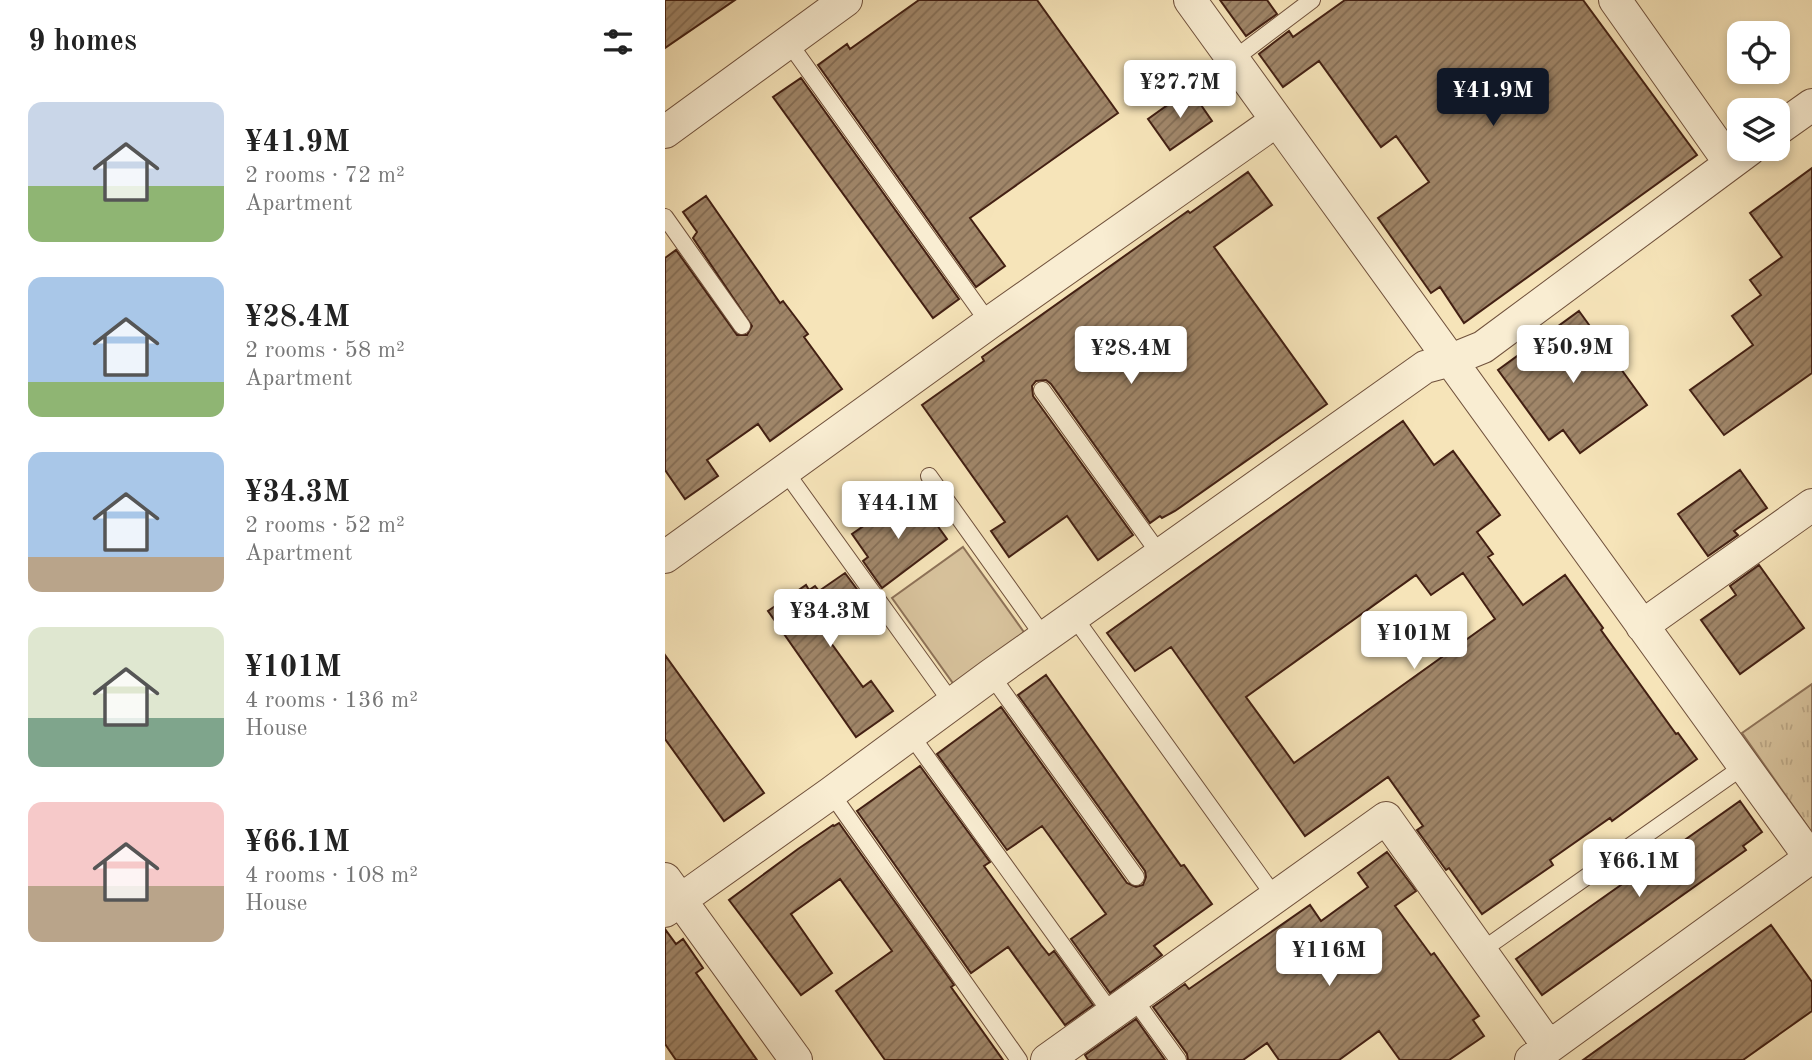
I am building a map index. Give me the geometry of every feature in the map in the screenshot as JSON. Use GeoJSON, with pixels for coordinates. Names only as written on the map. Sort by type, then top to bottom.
{"type":"FeatureCollection","features":[{"type":"Feature","properties":{"kind":"street"},"geometry":{"type":"LineString","coordinates":[[665,132],[846,0]]}},
{"type":"Feature","properties":{"kind":"street"},"geometry":{"type":"LineString","coordinates":[[1047,1060],[1386,818],[1481,951],[1540,1054],[1811,859],[1190,0]]}},
{"type":"Feature","properties":{"kind":"street"},"geometry":{"type":"LineString","coordinates":[[1615,0],[1727,140]]}},
{"type":"Feature","properties":{"kind":"street"},"geometry":{"type":"LineString","coordinates":[[1790,121],[1812,105]]}},
{"type":"Feature","properties":{"kind":"street"},"geometry":{"type":"LineString","coordinates":[[665,557],[989,323],[1276,121]]}},
{"type":"Feature","properties":{"kind":"street"},"geometry":{"type":"LineString","coordinates":[[796,1060],[670,897],[831,793],[991,675],[1425,367],[1483,347],[1733,161]]}},
{"type":"Feature","properties":{"kind":"street"},"geometry":{"type":"LineString","coordinates":[[1642,626],[1812,505]]}},
{"type":"Feature","properties":{"kind":"lane"},"geometry":{"type":"LineString","coordinates":[[1234,59],[1312,0]]}},
{"type":"Feature","properties":{"kind":"lane"},"geometry":{"type":"LineString","coordinates":[[789,43],[989,323]]}},
{"type":"Feature","properties":{"kind":"lane"},"geometry":{"type":"LineString","coordinates":[[665,217],[742,326]]}},
{"type":"Feature","properties":{"kind":"lane"},"geometry":{"type":"LineString","coordinates":[[1042,390],[1161,556]]}},
{"type":"Feature","properties":{"kind":"lane"},"geometry":{"type":"LineString","coordinates":[[785,471],[952,703]]}},
{"type":"Feature","properties":{"kind":"lane"},"geometry":{"type":"LineString","coordinates":[[929,476],[1044,638]]}},
{"type":"Feature","properties":{"kind":"lane"},"geometry":{"type":"LineString","coordinates":[[1074,617],[1275,897]]}},
{"type":"Feature","properties":{"kind":"lane"},"geometry":{"type":"LineString","coordinates":[[991,675],[1136,877]]}},
{"type":"Feature","properties":{"kind":"lane"},"geometry":{"type":"LineString","coordinates":[[910,734],[1123,1006],[1178,1060]]}},
{"type":"Feature","properties":{"kind":"lane"},"geometry":{"type":"LineString","coordinates":[[1481,951],[1744,766]]}},
{"type":"Feature","properties":{"kind":"lane"},"geometry":{"type":"LineString","coordinates":[[831,793],[1019,1060]]}},
{"type":"Feature","properties":{"kind":"green space"},"geometry":{"type":"Polygon","coordinates":[[[963,547],[1026,635],[955,686],[892,598],[963,547]]]}},
{"type":"Feature","properties":{"kind":"green space"},"geometry":{"type":"Polygon","coordinates":[[[1812,684],[1812,833],[1742,733],[1812,684]]]}},
{"type":"Feature","properties":{"kind":"building"},"geometry":{"type":"Polygon","coordinates":[[[665,0],[735,0],[665,48],[665,0]]]}},
{"type":"Feature","properties":{"kind":"building"},"geometry":{"type":"Polygon","coordinates":[[[919,0],[1037,0],[1118,113],[970,218],[1005,266],[976,287],[818,65],[847,44],[850,49],[919,0]]]}},
{"type":"Feature","properties":{"kind":"building"},"geometry":{"type":"Polygon","coordinates":[[[1220,0],[1267,0],[1277,14],[1246,36],[1220,0]]]}},
{"type":"Feature","properties":{"kind":"building"},"geometry":{"type":"Polygon","coordinates":[[[1345,0],[1583,0],[1697,155],[1464,323],[1440,287],[1431,293],[1378,218],[1429,182],[1396,136],[1381,147],[1319,61],[1283,87],[1259,54],[1289,31],[1293,37],[1345,0]]]}},
{"type":"Feature","properties":{"kind":"building"},"geometry":{"type":"Polygon","coordinates":[[[801,78],[959,299],[933,318],[773,97],[801,78]]]}},
{"type":"Feature","properties":{"kind":"building"},"geometry":{"type":"Polygon","coordinates":[[[1190,89],[1212,121],[1170,150],[1148,119],[1190,89]]]}},
{"type":"Feature","properties":{"kind":"building"},"geometry":{"type":"Polygon","coordinates":[[[1812,168],[1812,373],[1724,435],[1690,390],[1753,345],[1732,316],[1761,295],[1750,280],[1782,257],[1750,213],[1812,168]]]}},
{"type":"Feature","properties":{"kind":"building"},"geometry":{"type":"Polygon","coordinates":[[[1248,172],[1272,205],[1214,247],[1327,404],[1175,511],[1150,523],[1051,384],[1046,380],[1036,381],[1032,386],[1033,396],[1133,535],[1098,560],[1067,516],[1009,557],[991,531],[1005,522],[922,405],[984,361],[982,357],[1188,211],[1190,213],[1248,172]]]}},
{"type":"Feature","properties":{"kind":"building"},"geometry":{"type":"Polygon","coordinates":[[[706,196],[780,303],[783,301],[808,334],[804,337],[842,389],[770,441],[758,424],[707,460],[718,476],[685,499],[665,470],[665,258],[676,250],[737,335],[747,335],[752,326],[693,238],[697,232],[683,212],[706,196]]]}},
{"type":"Feature","properties":{"kind":"building"},"geometry":{"type":"Polygon","coordinates":[[[1579,311],[1647,405],[1580,453],[1563,430],[1549,440],[1498,370],[1579,311]]]}},
{"type":"Feature","properties":{"kind":"building"},"geometry":{"type":"Polygon","coordinates":[[[1403,421],[1434,465],[1453,451],[1500,515],[1477,532],[1493,554],[1488,557],[1523,605],[1565,575],[1603,628],[1601,630],[1697,759],[1612,821],[1610,818],[1550,860],[1553,865],[1482,914],[1417,830],[1423,826],[1388,777],[1305,836],[1171,647],[1135,671],[1107,633],[1403,421]],[[1463,573],[1431,595],[1416,575],[1246,697],[1294,763],[1495,619],[1463,573]]]}},
{"type":"Feature","properties":{"kind":"building"},"geometry":{"type":"Polygon","coordinates":[[[1740,470],[1767,508],[1734,531],[1738,535],[1708,556],[1678,514],[1740,470]]]}},
{"type":"Feature","properties":{"kind":"building"},"geometry":{"type":"Polygon","coordinates":[[[919,500],[947,539],[882,588],[863,561],[868,557],[852,534],[888,509],[894,517],[919,500]]]}},
{"type":"Feature","properties":{"kind":"building"},"geometry":{"type":"Polygon","coordinates":[[[1759,565],[1804,628],[1740,674],[1701,620],[1736,595],[1730,586],[1759,565]]]}},
{"type":"Feature","properties":{"kind":"building"},"geometry":{"type":"Polygon","coordinates":[[[845,573],[865,600],[846,613],[851,619],[826,636],[863,687],[871,681],[893,711],[856,737],[768,611],[806,585],[809,590],[815,586],[819,591],[845,573]]]}},
{"type":"Feature","properties":{"kind":"building"},"geometry":{"type":"Polygon","coordinates":[[[665,655],[764,793],[724,821],[665,739],[665,655]]]}},
{"type":"Feature","properties":{"kind":"building"},"geometry":{"type":"Polygon","coordinates":[[[1046,675],[1181,866],[1184,865],[1212,904],[1154,946],[1162,955],[1110,993],[1071,939],[1106,914],[1042,826],[1007,850],[937,754],[1001,707],[1127,883],[1136,887],[1143,885],[1145,871],[1018,695],[1046,675]]]}},
{"type":"Feature","properties":{"kind":"building"},"geometry":{"type":"Polygon","coordinates":[[[920,766],[990,862],[984,866],[1041,945],[1049,955],[1054,951],[1093,1005],[1065,1025],[1008,947],[971,973],[857,811],[920,766]]]}},
{"type":"Feature","properties":{"kind":"building"},"geometry":{"type":"Polygon","coordinates":[[[1740,801],[1762,832],[1743,846],[1746,850],[1542,995],[1516,959],[1740,801]]]}},
{"type":"Feature","properties":{"kind":"building"},"geometry":{"type":"Polygon","coordinates":[[[839,823],[954,985],[951,987],[1003,1060],[885,1060],[836,991],[892,951],[840,879],[791,914],[832,973],[801,995],[729,900],[798,849],[839,823]]]}},
{"type":"Feature","properties":{"kind":"building"},"geometry":{"type":"Polygon","coordinates":[[[1387,852],[1416,891],[1395,906],[1431,955],[1434,953],[1479,1016],[1473,1020],[1484,1036],[1449,1060],[1400,1060],[1379,1031],[1339,1060],[1279,1060],[1267,1043],[1243,1060],[1188,1060],[1187,1054],[1153,1007],[1185,984],[1189,989],[1310,905],[1321,921],[1368,887],[1358,873],[1387,852]]]}},
{"type":"Feature","properties":{"kind":"building"},"geometry":{"type":"Polygon","coordinates":[[[1771,925],[1812,982],[1812,1011],[1743,1060],[1583,1060],[1771,925]]]}},
{"type":"Feature","properties":{"kind":"building"},"geometry":{"type":"Polygon","coordinates":[[[665,929],[676,944],[683,939],[703,968],[696,973],[757,1060],[676,1060],[665,1044],[665,929]]]}},
{"type":"Feature","properties":{"kind":"building"},"geometry":{"type":"Polygon","coordinates":[[[1136,1019],[1165,1060],[1088,1060],[1085,1055],[1136,1019]]]}}]}
